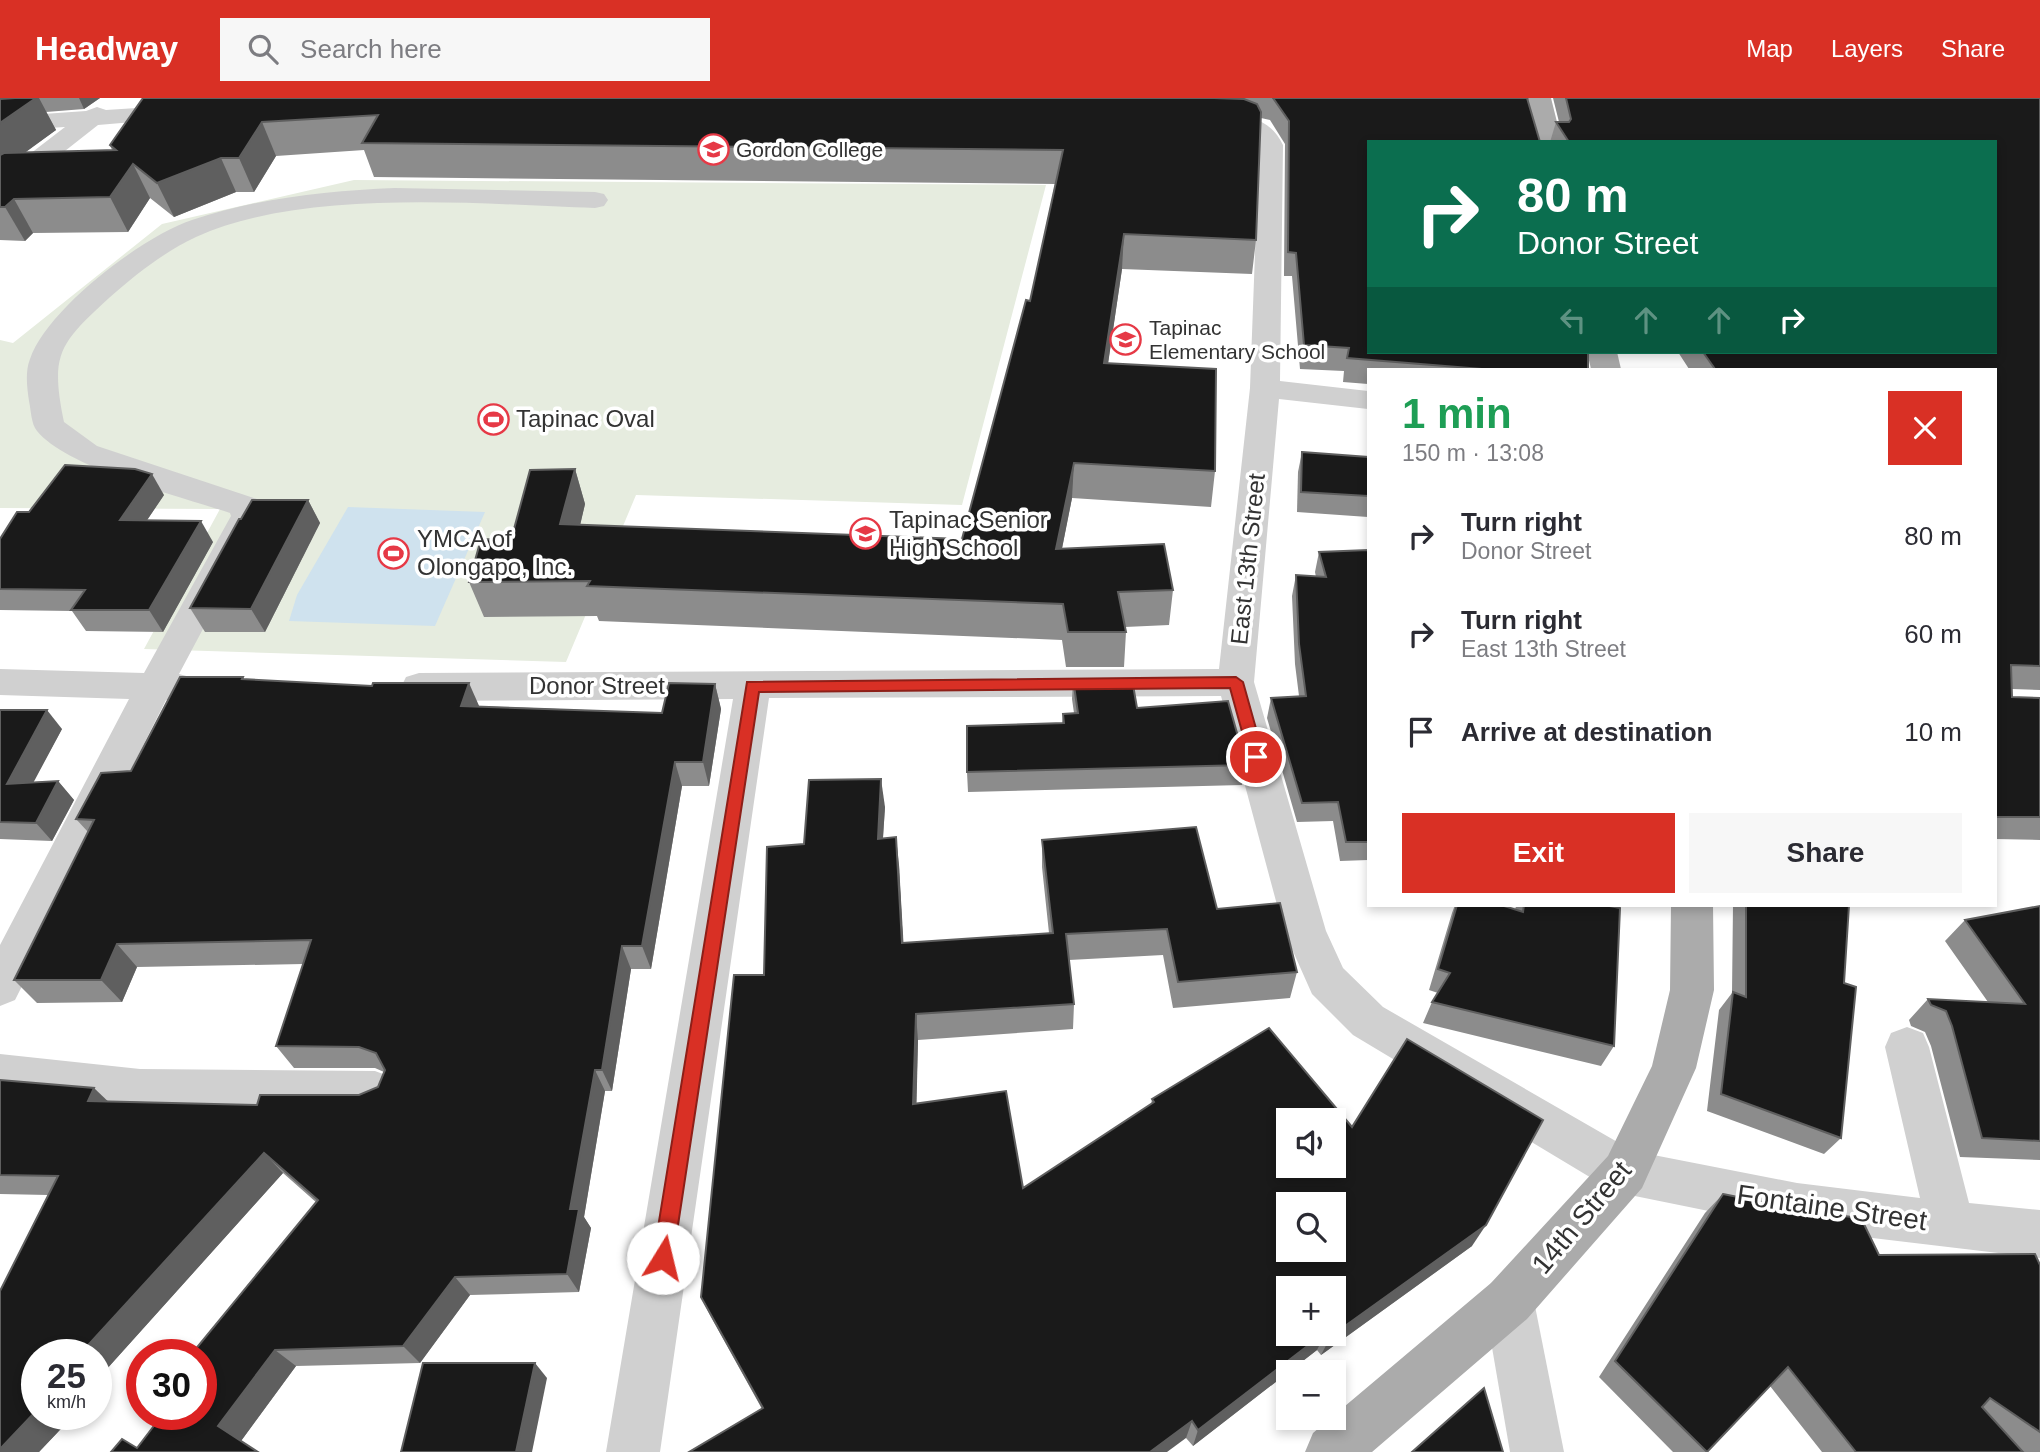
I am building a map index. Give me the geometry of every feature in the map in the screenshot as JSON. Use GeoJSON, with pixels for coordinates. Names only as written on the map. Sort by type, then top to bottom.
{"type":"FeatureCollection","features":[{"type":"Feature","properties":{"kind":"main road"},"geometry":{"type":"LineString","coordinates":[[1539,98],[1550,140]]}},
{"type":"Feature","properties":{"kind":"main road","name":"14th Street"},"geometry":{"type":"LineString","coordinates":[[1332,1452],[1509,1301],[1625,1172],[1674,1068],[1692,990],[1692,907]]}},
{"type":"Feature","properties":{"kind":"street"},"geometry":{"type":"LineString","coordinates":[[0,190],[117,98]]}},
{"type":"Feature","properties":{"kind":"street"},"geometry":{"type":"LineString","coordinates":[[0,124],[203,111]]}},
{"type":"Feature","properties":{"kind":"street","name":"East 13th Street"},"geometry":{"type":"LineString","coordinates":[[1185,121],[1241,123],[1262,129],[1271,145],[1265,388],[1236,682],[1305,930],[1327,981],[1368,1021],[1625,1172]]}},
{"type":"Feature","properties":{"kind":"street"},"geometry":{"type":"LineString","coordinates":[[0,987],[154,687],[247,516],[245,507],[86,453],[49,426],[42,371],[47,350],[83,307],[127,267],[198,227],[290,203],[373,197],[595,200]]}},
{"type":"Feature","properties":{"kind":"street"},"geometry":{"type":"LineString","coordinates":[[1265,388],[1367,400]]}},
{"type":"Feature","properties":{"kind":"street"},"geometry":{"type":"LineString","coordinates":[[0,682],[210,687]]}},
{"type":"Feature","properties":{"kind":"street","name":"Donor Street"},"geometry":{"type":"LineString","coordinates":[[391,687],[1236,682]]}},
{"type":"Feature","properties":{"kind":"street"},"geometry":{"type":"LineString","coordinates":[[633,1452],[752,686]]}},
{"type":"Feature","properties":{"kind":"street"},"geometry":{"type":"LineString","coordinates":[[1907,1047],[1951,1224]]}},
{"type":"Feature","properties":{"kind":"street"},"geometry":{"type":"LineString","coordinates":[[0,1074],[58,1084],[192,1093],[375,1092]]}},
{"type":"Feature","properties":{"kind":"street","name":"Fontaine Street"},"geometry":{"type":"LineString","coordinates":[[1625,1172],[1797,1206],[2040,1234]]}},
{"type":"Feature","properties":{"kind":"street"},"geometry":{"type":"LineString","coordinates":[[1509,1301],[1537,1452]]}},
{"type":"Feature","properties":{"kind":"shaded area","name":"Tapinac Oval"},"geometry":{"type":"Polygon","coordinates":[[[354,180],[1046,185],[962,505],[636,495],[566,662],[144,649],[220,509],[0,508],[0,340],[13,343],[162,224],[354,180]]]}},
{"type":"Feature","properties":{"kind":"water","name":"YMCA of Olongapo, Inc."},"geometry":{"type":"Polygon","coordinates":[[[348,507],[485,512],[435,626],[289,621],[297,595],[348,507]]]}},
{"type":"Feature","properties":{"kind":"building"},"geometry":{"type":"Polygon","coordinates":[[[36,98],[0,123],[0,99],[36,98]]]}},
{"type":"Feature","properties":{"kind":"building"},"geometry":{"type":"Polygon","coordinates":[[[143,98],[1214,98],[1244,99],[1257,104],[1261,112],[1256,240],[1124,234],[1104,363],[1216,369],[1215,471],[1074,463],[1056,549],[1164,544],[1173,590],[1118,592],[1126,632],[1068,632],[1063,604],[587,586],[590,581],[469,582],[481,539],[511,540],[530,470],[575,469],[560,524],[962,539],[1026,300],[1030,301],[1063,150],[362,143],[378,115],[262,122],[239,158],[221,158],[157,183],[133,164],[110,197],[14,199],[5,207],[0,207],[0,155],[116,150],[110,145],[143,98]]]}},
{"type":"Feature","properties":{"kind":"building"},"geometry":{"type":"Polygon","coordinates":[[[1273,98],[1527,98],[1539,140],[1367,140],[1367,354],[1588,354],[1588,368],[1470,368],[1347,358],[1349,348],[1304,345],[1296,253],[1288,252],[1289,121],[1273,98]]]}},
{"type":"Feature","properties":{"kind":"building"},"geometry":{"type":"Polygon","coordinates":[[[1566,98],[2040,98],[2040,666],[2011,665],[2012,697],[2040,698],[2040,817],[1997,817],[1997,368],[1714,368],[1704,354],[1997,354],[1997,140],[1568,140],[1556,122],[1569,122],[1571,119],[1566,98]]]}},
{"type":"Feature","properties":{"kind":"building"},"geometry":{"type":"Polygon","coordinates":[[[1302,452],[1367,457],[1367,496],[1301,492],[1302,452]]]}},
{"type":"Feature","properties":{"kind":"building"},"geometry":{"type":"Polygon","coordinates":[[[65,465],[135,469],[152,474],[120,520],[201,521],[149,610],[71,610],[85,590],[0,589],[0,539],[17,512],[29,512],[65,465]]]}},
{"type":"Feature","properties":{"kind":"building"},"geometry":{"type":"Polygon","coordinates":[[[252,500],[308,500],[251,609],[190,608],[239,519],[252,500]]]}},
{"type":"Feature","properties":{"kind":"building"},"geometry":{"type":"Polygon","coordinates":[[[1367,550],[1367,842],[1346,842],[1338,802],[1302,803],[1271,698],[1306,696],[1299,644],[1296,575],[1326,577],[1319,552],[1367,550]]]}},
{"type":"Feature","properties":{"kind":"building"},"geometry":{"type":"Polygon","coordinates":[[[180,677],[243,677],[242,679],[372,686],[373,683],[469,683],[461,706],[662,713],[669,683],[715,684],[703,762],[675,762],[642,946],[622,946],[602,1070],[595,1070],[570,1209],[579,1209],[567,1274],[455,1277],[403,1346],[275,1350],[218,1426],[258,1452],[111,1452],[122,1439],[137,1448],[151,1430],[217,1430],[217,1339],[204,1339],[318,1200],[264,1153],[94,1339],[21,1339],[21,1427],[0,1449],[0,1291],[58,1176],[0,1175],[0,1080],[94,1088],[88,1101],[257,1105],[260,1095],[359,1095],[378,1087],[385,1070],[376,1053],[359,1047],[276,1046],[311,940],[117,944],[101,980],[14,980],[94,820],[76,819],[101,773],[131,771],[180,677]]]}},
{"type":"Feature","properties":{"kind":"building"},"geometry":{"type":"Polygon","coordinates":[[[1073,679],[1132,679],[1137,708],[1228,701],[1246,765],[967,772],[967,726],[1064,723],[1063,714],[1078,713],[1073,679]]]}},
{"type":"Feature","properties":{"kind":"building"},"geometry":{"type":"Polygon","coordinates":[[[0,710],[47,710],[7,784],[58,781],[36,823],[0,822],[0,710]]]}},
{"type":"Feature","properties":{"kind":"building"},"geometry":{"type":"Polygon","coordinates":[[[881,779],[878,839],[896,837],[902,943],[1053,933],[1042,840],[1196,827],[1217,909],[1280,903],[1297,972],[1178,982],[1167,929],[1066,934],[1074,1004],[916,1014],[913,1104],[1006,1091],[1023,1188],[1154,1102],[1152,1099],[1269,1028],[1336,1108],[1276,1108],[1276,1178],[1346,1178],[1346,1120],[1352,1127],[1407,1039],[1543,1120],[1486,1225],[1346,1325],[1346,1276],[1276,1276],[1276,1346],[1307,1346],[1289,1360],[1276,1360],[1276,1370],[1198,1430],[1192,1421],[1150,1452],[689,1452],[763,1408],[701,1297],[734,975],[764,975],[767,847],[804,844],[809,780],[881,779]]]}},
{"type":"Feature","properties":{"kind":"building"},"geometry":{"type":"Polygon","coordinates":[[[2040,906],[2040,1141],[1982,1138],[1952,1026],[1946,1011],[1931,1005],[1928,999],[2025,1004],[1965,920],[2040,906]]]}},
{"type":"Feature","properties":{"kind":"building"},"geometry":{"type":"Polygon","coordinates":[[[1456,907],[1507,907],[1523,912],[1524,907],[1620,908],[1614,1046],[1432,1002],[1450,973],[1438,969],[1456,907]]]}},
{"type":"Feature","properties":{"kind":"building"},"geometry":{"type":"Polygon","coordinates":[[[1746,907],[1849,907],[1844,983],[1856,987],[1841,1138],[1721,1094],[1733,992],[1746,997],[1746,907]]]}},
{"type":"Feature","properties":{"kind":"building"},"geometry":{"type":"Polygon","coordinates":[[[1723,1194],[1817,1213],[1861,1218],[1879,1255],[2035,1254],[2040,1265],[2040,1432],[1990,1398],[1982,1407],[2023,1452],[1856,1452],[1788,1367],[1707,1452],[1615,1361],[1723,1194]]]}},
{"type":"Feature","properties":{"kind":"building"},"geometry":{"type":"Polygon","coordinates":[[[423,1363],[535,1363],[516,1452],[401,1452],[423,1363]]]}},
{"type":"Feature","properties":{"kind":"building"},"geometry":{"type":"Polygon","coordinates":[[[1484,1388],[1503,1452],[1412,1452],[1484,1388]]]}},
{"type":"Feature","properties":{"kind":"place","name":"Gordon College"},"geometry":{"type":"Point","coordinates":[713,150]}},
{"type":"Feature","properties":{"kind":"place","name":"Tapinac Elementary School"},"geometry":{"type":"Point","coordinates":[1126,340]}},
{"type":"Feature","properties":{"kind":"place","name":"Tapinac Oval"},"geometry":{"type":"Point","coordinates":[493,419]}},
{"type":"Feature","properties":{"kind":"place","name":"Tapinac Senior High School"},"geometry":{"type":"Point","coordinates":[866,534]}},
{"type":"Feature","properties":{"kind":"place","name":"YMCA of Olongapo, Inc."},"geometry":{"type":"Point","coordinates":[394,553]}},
{"type":"Feature","properties":{"kind":"route"},"geometry":{"type":"LineString","coordinates":[[663,1258],[752,686],[1236,682],[1256,757]]}}]}
